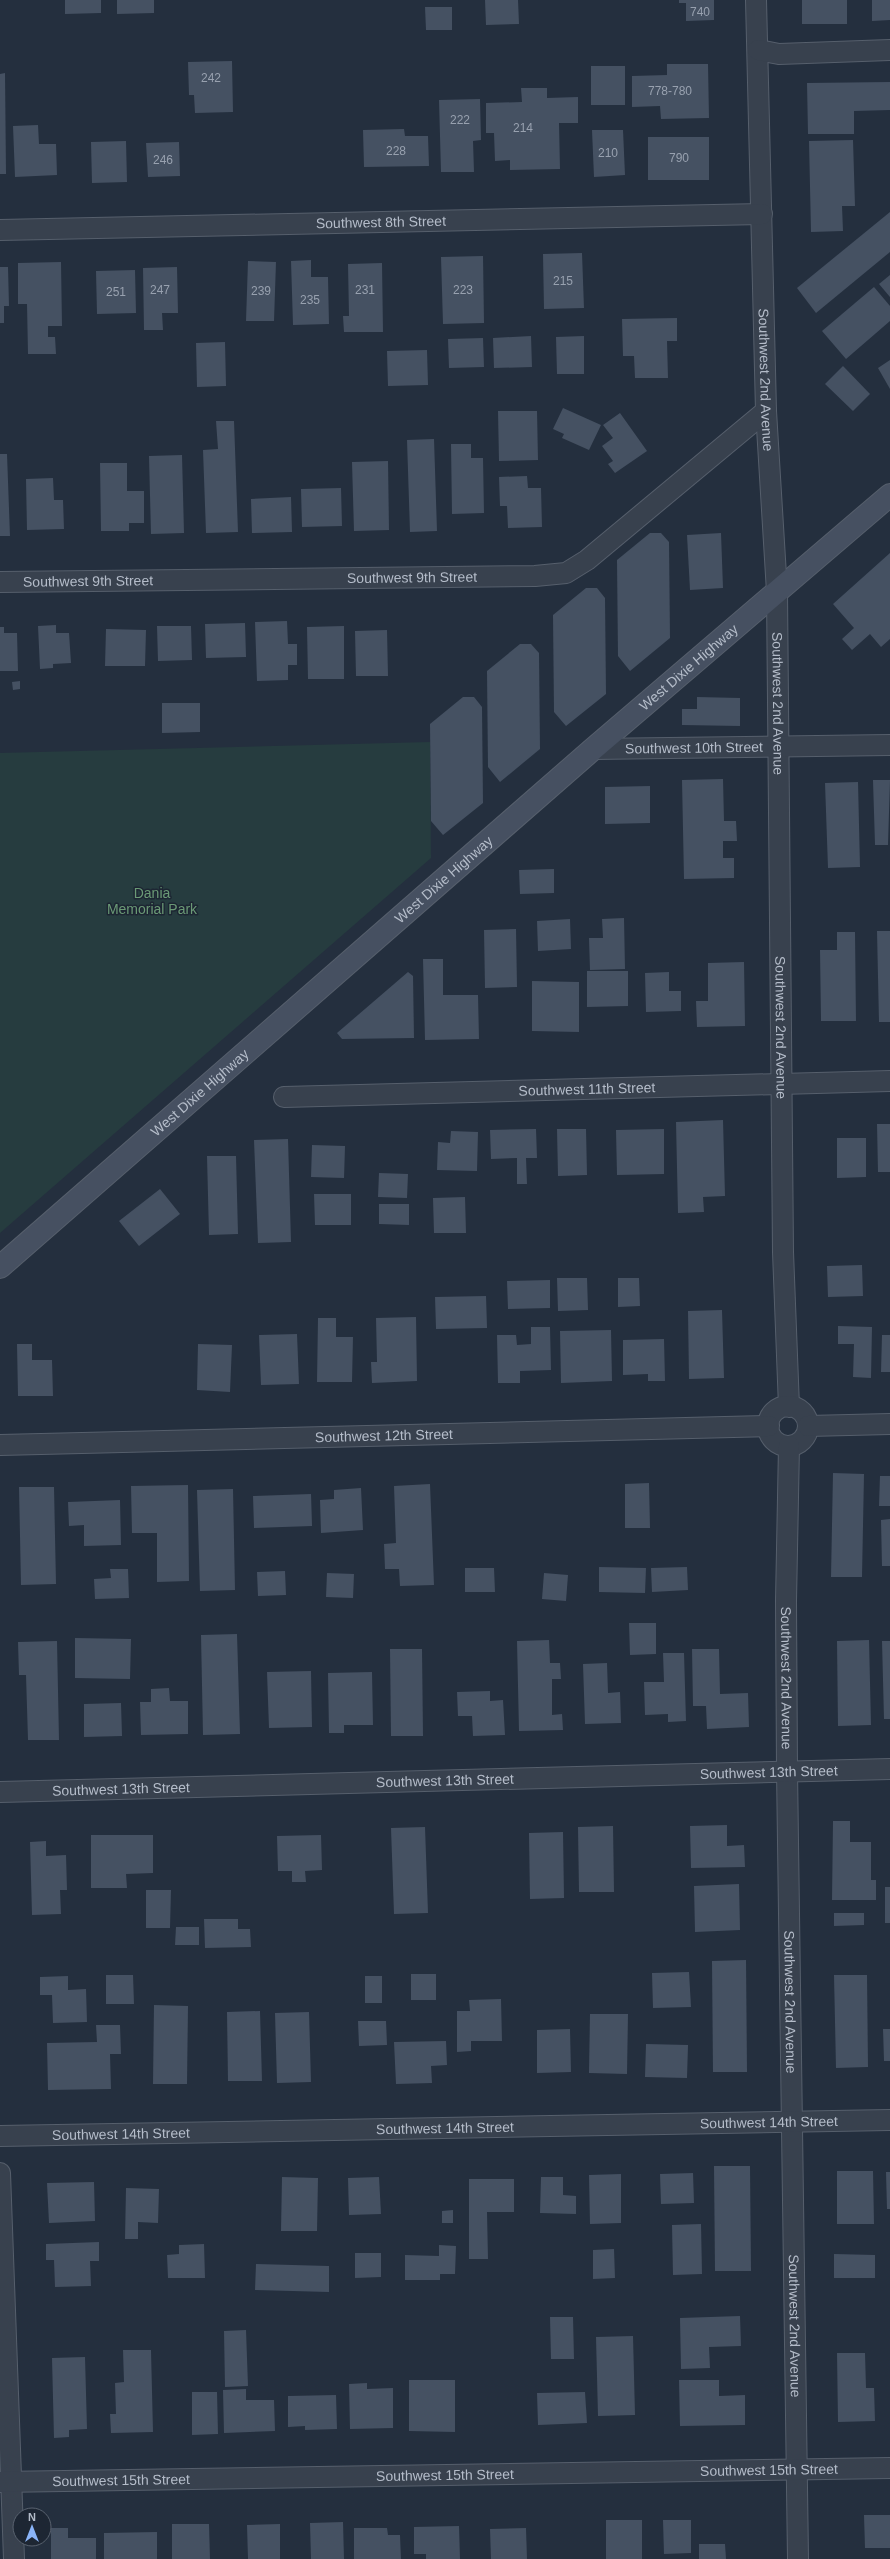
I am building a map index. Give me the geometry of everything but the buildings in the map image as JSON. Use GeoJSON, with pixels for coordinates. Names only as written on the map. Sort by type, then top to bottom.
{"type":"FeatureCollection","features":[{"type":"Feature","properties":{"kind":"main road","name":"West Dixie Highway"},"geometry":{"type":"LineString","coordinates":[[0,1267],[593,749],[890,495]]}},
{"type":"Feature","properties":{"kind":"street","name":"Southwest 2nd Avenue"},"geometry":{"type":"LineString","coordinates":[[756,0],[766,411],[777,592],[783,1252],[788,1407]]}},
{"type":"Feature","properties":{"kind":"street"},"geometry":{"type":"LineString","coordinates":[[758,50],[779,54],[890,50]]}},
{"type":"Feature","properties":{"kind":"street","name":"Southwest 8th Street"},"geometry":{"type":"LineString","coordinates":[[0,230],[762,214]]}},
{"type":"Feature","properties":{"kind":"street","name":"Southwest 9th Street"},"geometry":{"type":"LineString","coordinates":[[0,582],[535,576],[566,573],[587,560],[766,411]]}},
{"type":"Feature","properties":{"kind":"street","name":"Southwest 10th Street"},"geometry":{"type":"LineString","coordinates":[[593,749],[778,748],[890,745]]}},
{"type":"Feature","properties":{"kind":"street","name":"Southwest 11th Street"},"geometry":{"type":"LineString","coordinates":[[284,1097],[890,1081]]}},
{"type":"Feature","properties":{"kind":"street"},"geometry":{"type":"LineString","coordinates":[[788,1407],[801,1411],[808,1426],[803,1439],[789,1446],[774,1440],[770,1435],[768,1426],[771,1416],[776,1411],[788,1407]]}},
{"type":"Feature","properties":{"kind":"street"},"geometry":{"type":"LineString","coordinates":[[808,1426],[890,1424]]}},
{"type":"Feature","properties":{"kind":"street","name":"Southwest 12th Street"},"geometry":{"type":"LineString","coordinates":[[0,1446],[768,1426]]}},
{"type":"Feature","properties":{"kind":"street","name":"Southwest 2nd Avenue"},"geometry":{"type":"LineString","coordinates":[[789,1446],[786,1601],[787,1770],[798,2559]]}},
{"type":"Feature","properties":{"kind":"street","name":"Southwest 13th Street"},"geometry":{"type":"LineString","coordinates":[[0,1792],[787,1770],[890,1769]]}},
{"type":"Feature","properties":{"kind":"street","name":"Southwest 14th Street"},"geometry":{"type":"LineString","coordinates":[[0,2136],[792,2123],[890,2120]]}},
{"type":"Feature","properties":{"kind":"street"},"geometry":{"type":"LineString","coordinates":[[0,2173],[6,2482],[14,2559]]}},
{"type":"Feature","properties":{"kind":"street","name":"Southwest 15th Street"},"geometry":{"type":"LineString","coordinates":[[6,2482],[890,2468]]}},
{"type":"Feature","properties":{"kind":"green space","name":"Dania Memorial Park"},"geometry":{"type":"Polygon","coordinates":[[[430,742],[431,858],[0,1233],[0,753],[430,742]]]}}]}
